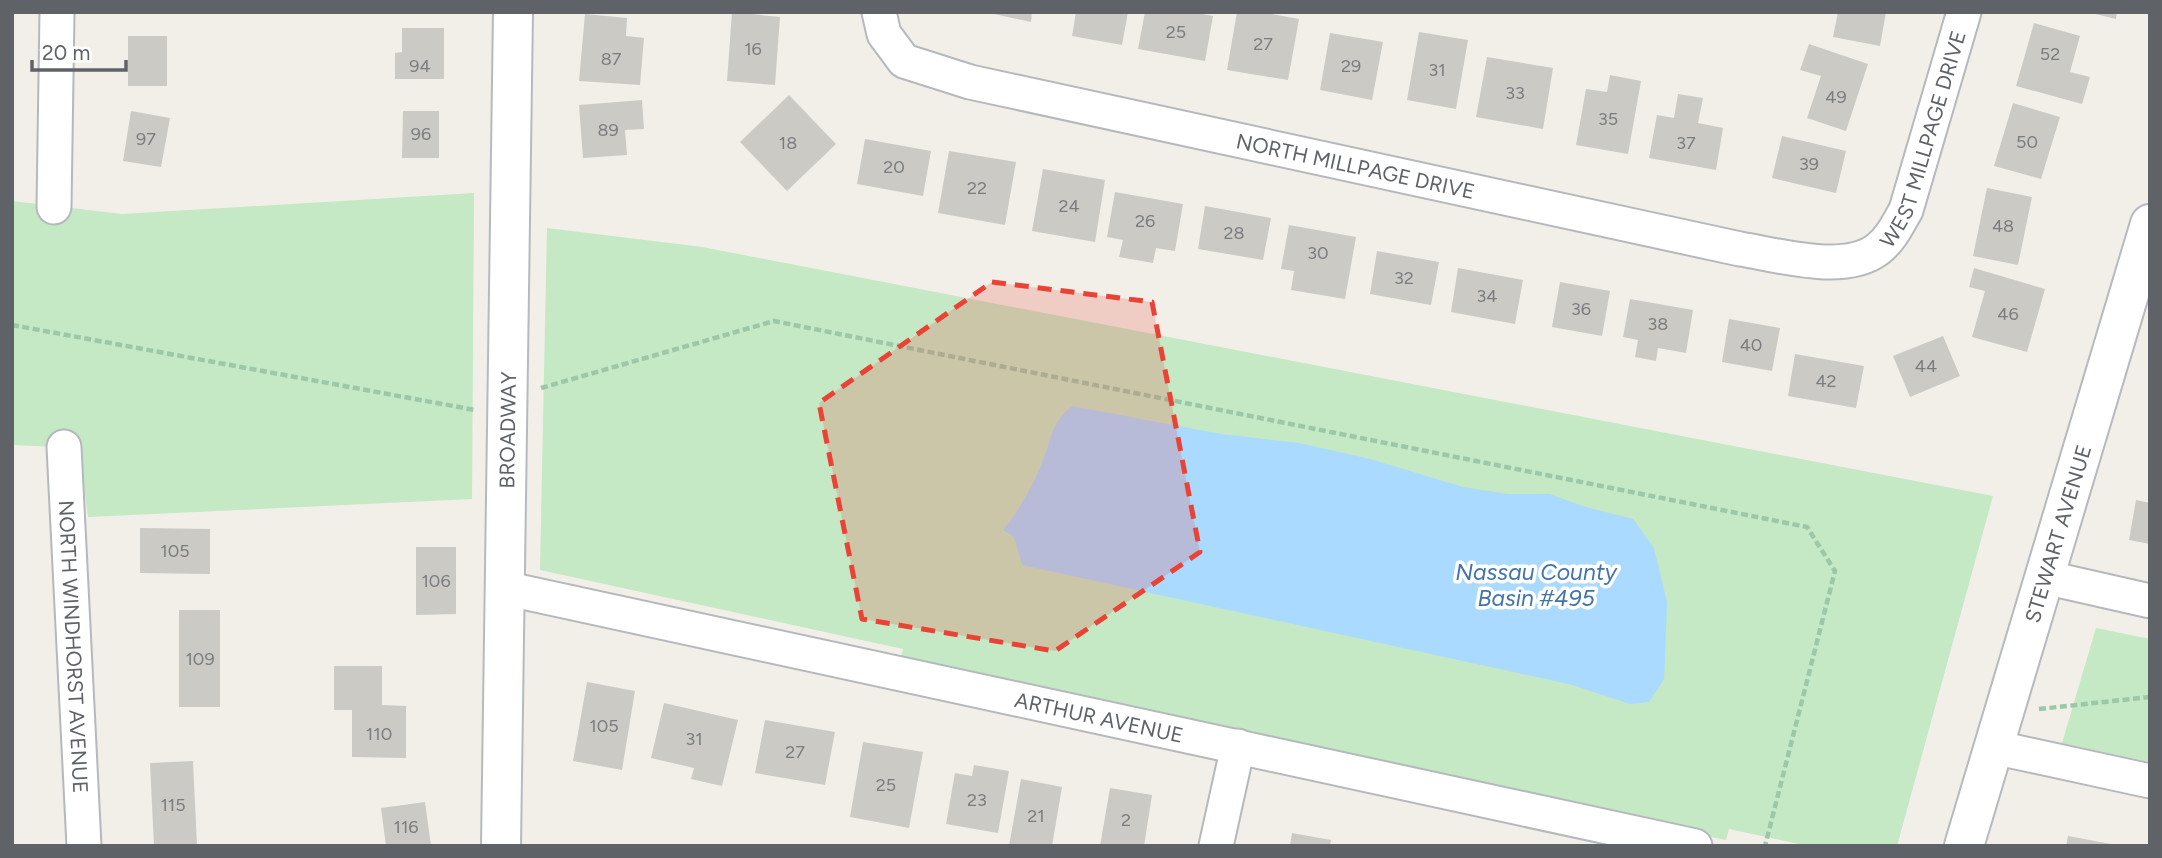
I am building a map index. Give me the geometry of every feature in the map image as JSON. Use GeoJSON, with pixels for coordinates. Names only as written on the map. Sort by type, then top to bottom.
{"type":"FeatureCollection","features":[{"type":"Feature","properties":{"kind":"main road","name":"BROADWAY"},"geometry":{"type":"LineString","coordinates":[[501,846],[513,12]]}},
{"type":"Feature","properties":{"kind":"main road","name":"STEWART AVENUE"},"geometry":{"type":"LineString","coordinates":[[1964,846],[2146,248]]}},
{"type":"Feature","properties":{"kind":"street"},"geometry":{"type":"LineString","coordinates":[[54,207],[57,12]]}},
{"type":"Feature","properties":{"kind":"street","name":"NORTH MILLPAGE DRIVE"},"geometry":{"type":"LineString","coordinates":[[879,12],[884,34],[904,61],[971,82],[1740,249],[1823,262],[1856,259],[1866,255]]}},
{"type":"Feature","properties":{"kind":"street","name":"WEST MILLPAGE DRIVE"},"geometry":{"type":"LineString","coordinates":[[1866,255],[1877,250],[1895,231],[1906,210],[1964,12]]}},
{"type":"Feature","properties":{"kind":"street","name":"NORTH WINDHORST AVENUE"},"geometry":{"type":"LineString","coordinates":[[64,447],[84,846]]}},
{"type":"Feature","properties":{"kind":"street"},"geometry":{"type":"LineString","coordinates":[[2044,577],[2150,601]]}},
{"type":"Feature","properties":{"kind":"street","name":"ARTHUR AVENUE"},"geometry":{"type":"LineString","coordinates":[[504,588],[1695,846]]}},
{"type":"Feature","properties":{"kind":"street"},"geometry":{"type":"LineString","coordinates":[[1998,730],[2150,781]]}},
{"type":"Feature","properties":{"kind":"street"},"geometry":{"type":"LineString","coordinates":[[1216,846],[1238,746]]}},
{"type":"Feature","properties":{"kind":"path"},"geometry":{"type":"LineString","coordinates":[[12,325],[507,407],[774,321],[1807,527],[1835,571],[1765,846]]}},
{"type":"Feature","properties":{"kind":"path"},"geometry":{"type":"LineString","coordinates":[[1998,730],[2150,697]]}},
{"type":"Feature","properties":{"kind":"highlighted area"},"geometry":{"type":"Polygon","coordinates":[[[992,282],[1152,302],[1200,552],[1055,651],[862,619],[819,403],[992,282]]]}},
{"type":"Feature","properties":{"kind":"green space"},"geometry":{"type":"Polygon","coordinates":[[[474,193],[472,499],[88,517],[79,448],[12,445],[12,201],[122,214],[474,193]]]}},
{"type":"Feature","properties":{"kind":"green space"},"geometry":{"type":"Polygon","coordinates":[[[547,228],[702,247],[1993,496],[1897,846],[1808,846],[1729,829],[1726,840],[899,667],[903,649],[540,570],[547,228]]]}},
{"type":"Feature","properties":{"kind":"green space"},"geometry":{"type":"Polygon","coordinates":[[[2096,628],[2150,639],[2150,762],[2062,743],[2096,628]]]}},
{"type":"Feature","properties":{"kind":"water","name":"Nassau County Basin #495"},"geometry":{"type":"Polygon","coordinates":[[[1072,406],[1221,434],[1299,443],[1370,459],[1463,487],[1507,494],[1549,494],[1633,519],[1654,548],[1667,602],[1664,679],[1649,702],[1630,704],[1569,684],[1022,565],[1014,537],[1003,530],[1034,480],[1055,426],[1072,406]]]}},
{"type":"Feature","properties":{"kind":"building"},"geometry":{"type":"Polygon","coordinates":[[[732,12],[780,17],[775,85],[727,81],[732,12]]]}},
{"type":"Feature","properties":{"kind":"building"},"geometry":{"type":"Polygon","coordinates":[[[985,12],[1032,12],[1031,22],[985,12]]]}},
{"type":"Feature","properties":{"kind":"building"},"geometry":{"type":"Polygon","coordinates":[[[1076,12],[1128,12],[1122,45],[1072,36],[1076,12]]]}},
{"type":"Feature","properties":{"kind":"building"},"geometry":{"type":"Polygon","coordinates":[[[1145,12],[1191,12],[1213,16],[1205,61],[1138,49],[1145,12]]]}},
{"type":"Feature","properties":{"kind":"building"},"geometry":{"type":"Polygon","coordinates":[[[1237,12],[1260,12],[1299,19],[1288,80],[1227,70],[1237,12]]]}},
{"type":"Feature","properties":{"kind":"building"},"geometry":{"type":"Polygon","coordinates":[[[1838,12],[1886,12],[1880,46],[1833,37],[1838,12]]]}},
{"type":"Feature","properties":{"kind":"building"},"geometry":{"type":"Polygon","coordinates":[[[2087,12],[2117,12],[2116,19],[2087,12]]]}},
{"type":"Feature","properties":{"kind":"building"},"geometry":{"type":"Polygon","coordinates":[[[585,14],[627,18],[626,36],[644,38],[640,85],[579,81],[585,14]]]}},
{"type":"Feature","properties":{"kind":"building"},"geometry":{"type":"Polygon","coordinates":[[[2034,23],[2080,36],[2070,72],[2090,77],[2082,104],[2016,86],[2034,23]]]}},
{"type":"Feature","properties":{"kind":"building"},"geometry":{"type":"Polygon","coordinates":[[[402,28],[444,28],[444,79],[395,79],[395,53],[402,52],[402,28]]]}},
{"type":"Feature","properties":{"kind":"building"},"geometry":{"type":"Polygon","coordinates":[[[1419,32],[1468,40],[1456,109],[1407,100],[1419,32]]]}},
{"type":"Feature","properties":{"kind":"building"},"geometry":{"type":"Polygon","coordinates":[[[1330,33],[1383,42],[1372,100],[1320,90],[1330,33]]]}},
{"type":"Feature","properties":{"kind":"building"},"geometry":{"type":"Polygon","coordinates":[[[128,36],[167,36],[167,86],[128,86],[128,36]]]}},
{"type":"Feature","properties":{"kind":"building"},"geometry":{"type":"Polygon","coordinates":[[[1809,44],[1868,64],[1846,131],[1807,118],[1821,76],[1800,70],[1809,44]]]}},
{"type":"Feature","properties":{"kind":"building"},"geometry":{"type":"Polygon","coordinates":[[[1487,57],[1553,68],[1543,129],[1476,117],[1487,57]]]}},
{"type":"Feature","properties":{"kind":"building"},"geometry":{"type":"Polygon","coordinates":[[[1610,75],[1641,81],[1628,154],[1576,145],[1586,89],[1607,92],[1610,75]]]}},
{"type":"Feature","properties":{"kind":"building"},"geometry":{"type":"Polygon","coordinates":[[[1678,94],[1703,98],[1698,123],[1723,128],[1716,170],[1649,158],[1657,115],[1674,118],[1678,94]]]}},
{"type":"Feature","properties":{"kind":"building"},"geometry":{"type":"Polygon","coordinates":[[[789,95],[836,144],[787,191],[740,142],[789,95]]]}},
{"type":"Feature","properties":{"kind":"building"},"geometry":{"type":"Polygon","coordinates":[[[642,100],[644,129],[625,130],[627,155],[583,158],[579,105],[642,100]]]}},
{"type":"Feature","properties":{"kind":"building"},"geometry":{"type":"Polygon","coordinates":[[[2013,103],[2060,117],[2041,179],[1994,166],[2013,103]]]}},
{"type":"Feature","properties":{"kind":"building"},"geometry":{"type":"Polygon","coordinates":[[[131,111],[170,118],[161,167],[123,161],[131,111]]]}},
{"type":"Feature","properties":{"kind":"building"},"geometry":{"type":"Polygon","coordinates":[[[403,111],[439,111],[439,158],[402,158],[403,111]]]}},
{"type":"Feature","properties":{"kind":"building"},"geometry":{"type":"Polygon","coordinates":[[[1782,136],[1846,151],[1836,193],[1772,178],[1782,136]]]}},
{"type":"Feature","properties":{"kind":"building"},"geometry":{"type":"Polygon","coordinates":[[[865,139],[931,151],[923,196],[857,184],[865,139]]]}},
{"type":"Feature","properties":{"kind":"building"},"geometry":{"type":"Polygon","coordinates":[[[949,151],[1016,162],[1005,225],[938,213],[949,151]]]}},
{"type":"Feature","properties":{"kind":"building"},"geometry":{"type":"Polygon","coordinates":[[[1043,169],[1105,180],[1095,242],[1032,231],[1043,169]]]}},
{"type":"Feature","properties":{"kind":"building"},"geometry":{"type":"Polygon","coordinates":[[[1987,188],[2032,197],[2018,265],[1973,256],[1987,188]]]}},
{"type":"Feature","properties":{"kind":"building"},"geometry":{"type":"Polygon","coordinates":[[[1115,192],[1183,204],[1175,251],[1156,248],[1153,263],[1119,257],[1123,240],[1107,237],[1115,192]]]}},
{"type":"Feature","properties":{"kind":"building"},"geometry":{"type":"Polygon","coordinates":[[[1205,206],[1271,218],[1263,260],[1198,249],[1205,206]]]}},
{"type":"Feature","properties":{"kind":"building"},"geometry":{"type":"Polygon","coordinates":[[[1289,225],[1356,237],[1345,299],[1291,290],[1294,271],[1281,269],[1289,225]]]}},
{"type":"Feature","properties":{"kind":"building"},"geometry":{"type":"Polygon","coordinates":[[[1377,251],[1439,262],[1431,305],[1370,294],[1377,251]]]}},
{"type":"Feature","properties":{"kind":"building"},"geometry":{"type":"Polygon","coordinates":[[[1458,268],[1523,280],[1515,324],[1451,312],[1458,268]]]}},
{"type":"Feature","properties":{"kind":"building"},"geometry":{"type":"Polygon","coordinates":[[[1974,268],[2045,289],[2027,352],[1972,337],[1985,291],[1969,287],[1974,268]]]}},
{"type":"Feature","properties":{"kind":"building"},"geometry":{"type":"Polygon","coordinates":[[[1560,282],[1610,291],[1602,336],[1552,327],[1560,282]]]}},
{"type":"Feature","properties":{"kind":"building"},"geometry":{"type":"Polygon","coordinates":[[[1630,299],[1693,310],[1686,353],[1658,348],[1656,361],[1635,357],[1638,340],[1623,337],[1630,299]]]}},
{"type":"Feature","properties":{"kind":"building"},"geometry":{"type":"Polygon","coordinates":[[[1729,319],[1780,328],[1772,371],[1722,362],[1729,319]]]}},
{"type":"Feature","properties":{"kind":"building"},"geometry":{"type":"Polygon","coordinates":[[[1943,336],[1960,376],[1910,397],[1893,356],[1943,336]]]}},
{"type":"Feature","properties":{"kind":"building"},"geometry":{"type":"Polygon","coordinates":[[[1795,354],[1864,366],[1856,408],[1788,396],[1795,354]]]}},
{"type":"Feature","properties":{"kind":"building"},"geometry":{"type":"Polygon","coordinates":[[[2136,500],[2150,503],[2150,544],[2129,540],[2136,500]]]}},
{"type":"Feature","properties":{"kind":"building"},"geometry":{"type":"Polygon","coordinates":[[[140,528],[210,529],[210,574],[140,573],[140,528]]]}},
{"type":"Feature","properties":{"kind":"building"},"geometry":{"type":"Polygon","coordinates":[[[416,547],[456,547],[456,614],[416,615],[416,547]]]}},
{"type":"Feature","properties":{"kind":"building"},"geometry":{"type":"Polygon","coordinates":[[[179,610],[220,610],[220,707],[179,707],[179,610]]]}},
{"type":"Feature","properties":{"kind":"building"},"geometry":{"type":"Polygon","coordinates":[[[334,666],[382,666],[382,705],[406,706],[406,758],[352,757],[352,710],[334,710],[334,666]]]}},
{"type":"Feature","properties":{"kind":"building"},"geometry":{"type":"Polygon","coordinates":[[[587,682],[635,691],[622,770],[573,761],[587,682]]]}},
{"type":"Feature","properties":{"kind":"building"},"geometry":{"type":"Polygon","coordinates":[[[664,703],[738,720],[722,786],[691,779],[694,768],[651,758],[664,703]]]}},
{"type":"Feature","properties":{"kind":"building"},"geometry":{"type":"Polygon","coordinates":[[[765,720],[835,732],[825,785],[755,773],[765,720]]]}},
{"type":"Feature","properties":{"kind":"building"},"geometry":{"type":"Polygon","coordinates":[[[863,742],[923,752],[909,828],[850,817],[863,742]]]}},
{"type":"Feature","properties":{"kind":"building"},"geometry":{"type":"Polygon","coordinates":[[[193,761],[197,846],[154,846],[150,763],[193,761]]]}},
{"type":"Feature","properties":{"kind":"building"},"geometry":{"type":"Polygon","coordinates":[[[974,765],[1009,771],[998,833],[946,824],[955,773],[972,776],[974,765]]]}},
{"type":"Feature","properties":{"kind":"building"},"geometry":{"type":"Polygon","coordinates":[[[1021,779],[1062,787],[1052,846],[1009,846],[1021,779]]]}},
{"type":"Feature","properties":{"kind":"building"},"geometry":{"type":"Polygon","coordinates":[[[1110,788],[1152,795],[1144,846],[1100,846],[1110,788]]]}},
{"type":"Feature","properties":{"kind":"building"},"geometry":{"type":"Polygon","coordinates":[[[425,802],[431,846],[386,846],[381,808],[425,802]]]}},
{"type":"Feature","properties":{"kind":"building"},"geometry":{"type":"Polygon","coordinates":[[[1292,833],[1331,840],[1330,846],[1290,846],[1292,833]]]}},
{"type":"Feature","properties":{"kind":"building"},"geometry":{"type":"Polygon","coordinates":[[[2068,836],[2111,844],[2111,846],[2066,846],[2068,836]]]}}]}
